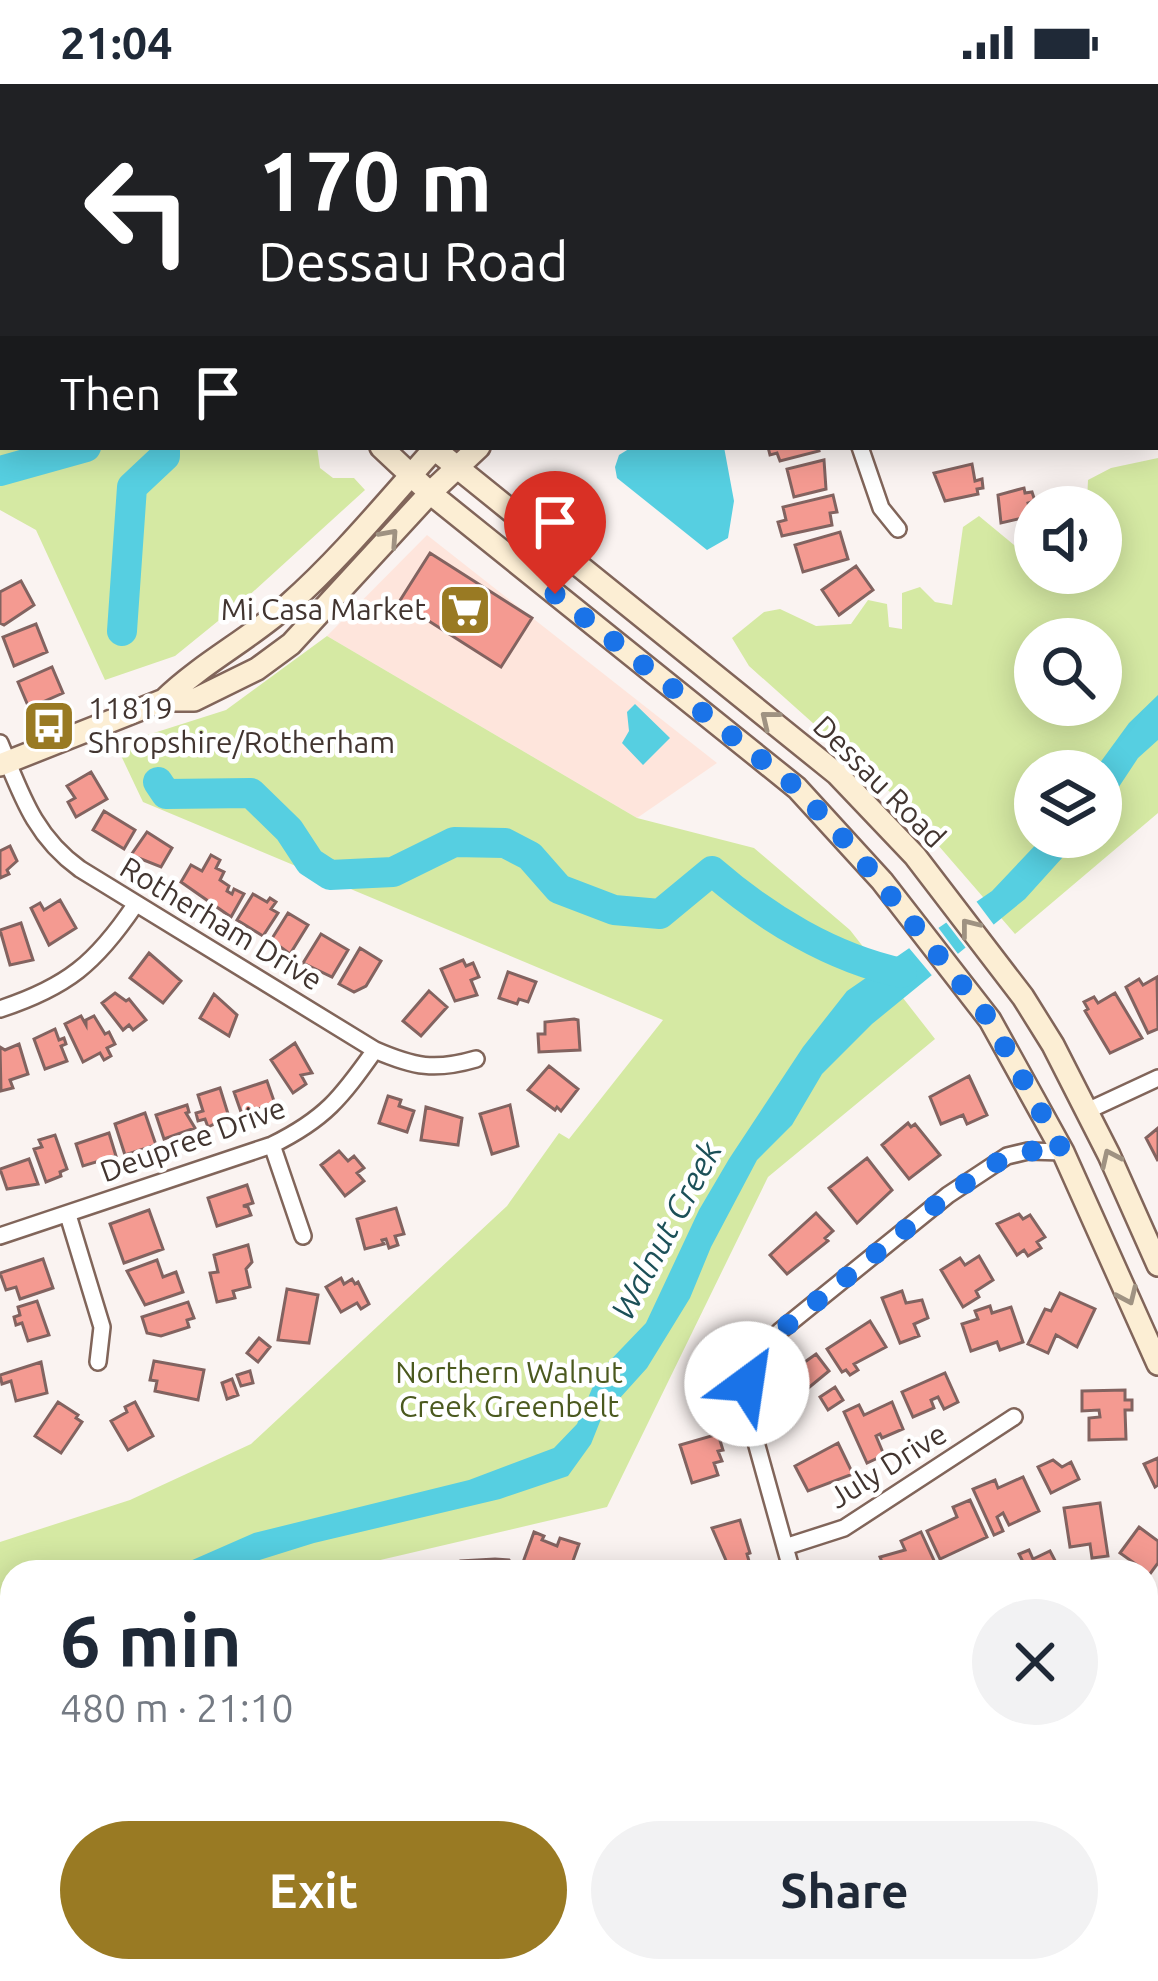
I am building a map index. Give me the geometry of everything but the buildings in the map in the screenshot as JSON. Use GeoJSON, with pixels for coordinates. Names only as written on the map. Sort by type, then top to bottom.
{"type":"FeatureCollection","features":[{"type":"Feature","properties":{"kind":"main road","name":"Dessau Road"},"geometry":{"type":"LineString","coordinates":[[384,450],[430,493],[797,788],[882,881],[990,1020],[1063,1152],[1158,1364]]}},
{"type":"Feature","properties":{"kind":"main road"},"geometry":{"type":"LineString","coordinates":[[164,700],[187,678],[244,643],[294,599],[432,450]]}},
{"type":"Feature","properties":{"kind":"main road","name":"Dessau Road"},"geometry":{"type":"LineString","coordinates":[[436,450],[837,774],[915,856],[1023,997],[1088,1111],[1158,1265]]}},
{"type":"Feature","properties":{"kind":"main road"},"geometry":{"type":"LineString","coordinates":[[2,756],[164,700],[194,700],[257,669],[290,644],[476,450]]}},
{"type":"Feature","properties":{"kind":"street"},"geometry":{"type":"LineString","coordinates":[[861,450],[880,508],[898,529]]}},
{"type":"Feature","properties":{"kind":"street","name":"Rotherham Drive"},"geometry":{"type":"LineString","coordinates":[[2,756],[26,809],[57,853],[135,904],[375,1050],[408,1064],[444,1068],[476,1059]]}},
{"type":"Feature","properties":{"kind":"street"},"geometry":{"type":"LineString","coordinates":[[0,1009],[36,997],[76,975],[135,904]]}},
{"type":"Feature","properties":{"kind":"street","name":"Deupree Drive"},"geometry":{"type":"LineString","coordinates":[[0,1236],[272,1145],[305,1129],[339,1100],[375,1050]]}},
{"type":"Feature","properties":{"kind":"street"},"geometry":{"type":"LineString","coordinates":[[1088,1111],[1158,1078]]}},
{"type":"Feature","properties":{"kind":"street"},"geometry":{"type":"LineString","coordinates":[[272,1145],[303,1236]]}},
{"type":"Feature","properties":{"kind":"street"},"geometry":{"type":"LineString","coordinates":[[789,1560],[749,1417],[747,1384],[754,1359],[780,1331],[948,1195],[1007,1156],[1063,1152]]}},
{"type":"Feature","properties":{"kind":"street"},"geometry":{"type":"LineString","coordinates":[[68,1214],[102,1327],[98,1362]]}},
{"type":"Feature","properties":{"kind":"street","name":"July Drive"},"geometry":{"type":"LineString","coordinates":[[785,1547],[844,1528],[1014,1417]]}},
{"type":"Feature","properties":{"kind":"shaded area"},"geometry":{"type":"Polygon","coordinates":[[[427,535],[717,763],[637,818],[327,636],[427,535]]]}},
{"type":"Feature","properties":{"kind":"green space"},"geometry":{"type":"Polygon","coordinates":[[[0,450],[317,450],[320,468],[333,478],[354,478],[365,490],[175,656],[105,680],[36,530],[0,510],[0,450]]]}},
{"type":"Feature","properties":{"kind":"green space"},"geometry":{"type":"Polygon","coordinates":[[[1158,458],[1158,813],[1122,843],[1122,750],[1014,750],[1014,858],[1105,858],[1015,934],[899,800],[749,666],[732,638],[764,612],[780,609],[816,626],[851,624],[868,600],[887,604],[889,627],[902,629],[902,593],[920,587],[935,602],[952,605],[963,527],[979,516],[1014,545],[1014,594],[1122,594],[1122,486],[1088,486],[1088,480],[1111,468],[1158,458]]]}},
{"type":"Feature","properties":{"kind":"green space","name":"Northern Walnut Creek Greenbelt"},"geometry":{"type":"Polygon","coordinates":[[[327,636],[637,818],[754,848],[850,930],[935,1039],[768,1177],[607,1507],[380,1560],[0,1560],[0,1542],[130,1500],[251,1444],[507,1206],[559,1133],[569,1139],[663,1020],[143,802],[116,745],[226,710],[327,636]]]}},
{"type":"Feature","properties":{"kind":"water"},"geometry":{"type":"Polygon","coordinates":[[[627,450],[725,450],[734,501],[728,538],[707,550],[617,478],[619,455],[627,450]]]}},
{"type":"Feature","properties":{"kind":"water"},"geometry":{"type":"Polygon","coordinates":[[[1158,695],[1158,740],[1122,782],[1122,750],[1109,750],[1158,695]]]}},
{"type":"Feature","properties":{"kind":"water"},"geometry":{"type":"Polygon","coordinates":[[[635,704],[670,738],[643,765],[622,743],[629,731],[627,712],[635,704]]]}},
{"type":"Feature","properties":{"kind":"water"},"geometry":{"type":"Polygon","coordinates":[[[1023,858],[1062,858],[1025,899],[872,1024],[822,1074],[792,1125],[757,1160],[690,1298],[647,1368],[601,1419],[591,1444],[568,1476],[500,1499],[259,1560],[192,1560],[254,1533],[469,1480],[554,1448],[577,1424],[599,1372],[646,1323],[699,1210],[729,1159],[803,1047],[847,991],[992,891],[1023,858]]]}},
{"type":"Feature","properties":{"kind":"pier"},"geometry":{"type":"Polygon","coordinates":[[[973,897],[997,929],[969,952],[942,917],[973,897]]]}},
{"type":"Feature","properties":{"kind":"pier"},"geometry":{"type":"Polygon","coordinates":[[[934,922],[961,958],[935,979],[904,942],[934,922]]]}},
{"type":"Feature","properties":{"kind":"waterway"},"geometry":{"type":"LineString","coordinates":[[0,471],[75,450]]}},
{"type":"Feature","properties":{"kind":"waterway"},"geometry":{"type":"LineString","coordinates":[[122,631],[132,487],[165,456],[165,450]]}},
{"type":"Feature","properties":{"kind":"waterway"},"geometry":{"type":"LineString","coordinates":[[158,782],[166,794],[251,793],[289,830],[310,862],[330,875],[393,872],[454,842],[505,843],[530,856],[559,889],[614,910],[660,914],[712,871],[755,905],[825,947],[902,973]]}},
{"type":"Feature","properties":{"kind":"place","name":"Mi Casa Market"},"geometry":{"type":"Point","coordinates":[465,610]}},
{"type":"Feature","properties":{"kind":"place","name":"11819 Shropshire/Rotherham"},"geometry":{"type":"Point","coordinates":[49,726]}},
{"type":"Feature","properties":{"kind":"route"},"geometry":{"type":"LineString","coordinates":[[555,594],[797,788],[854,850],[990,1020],[1063,1152],[1007,1156],[948,1195],[780,1331],[754,1359],[747,1384]]}},
{"type":"Feature","properties":{"kind":"water label","name":"Walnut Creek"},"geometry":{"type":"Point","coordinates":[666,1230]}}]}
